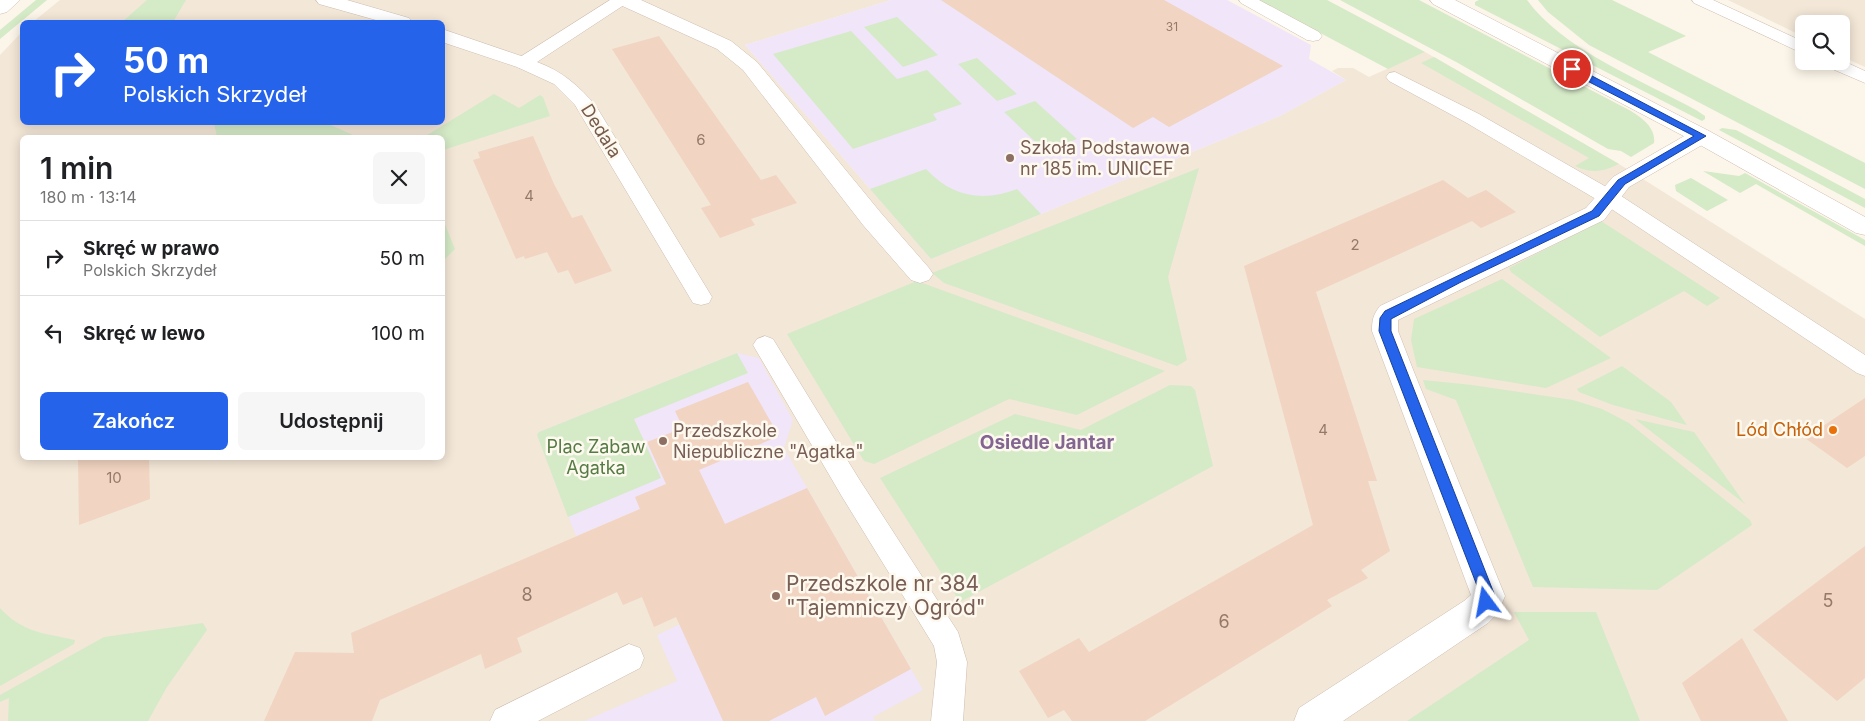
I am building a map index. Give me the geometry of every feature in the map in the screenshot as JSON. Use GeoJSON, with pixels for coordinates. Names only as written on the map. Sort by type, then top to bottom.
{"type":"FeatureCollection","features":[{"type":"Feature","properties":{"kind":"street"},"geometry":{"type":"LineString","coordinates":[[0,8],[10,0]]}},
{"type":"Feature","properties":{"kind":"street"},"geometry":{"type":"LineString","coordinates":[[326,0],[395,20]]}},
{"type":"Feature","properties":{"kind":"street"},"geometry":{"type":"LineString","coordinates":[[623,0],[716,36],[750,66],[872,220],[920,274]]}},
{"type":"Feature","properties":{"kind":"street"},"geometry":{"type":"LineString","coordinates":[[1440,0],[1701,136],[1865,227]]}},
{"type":"Feature","properties":{"kind":"street","name":"Dedala"},"geometry":{"type":"LineString","coordinates":[[445,35],[523,63]]}},
{"type":"Feature","properties":{"kind":"street"},"geometry":{"type":"LineString","coordinates":[[1312,721],[1476,612],[1486,602],[1488,596],[1400,372],[1385,331],[1385,318],[1389,313],[1483,266],[1595,214],[1622,182],[1701,136]]}},
{"type":"Feature","properties":{"kind":"lane"},"geometry":{"type":"LineString","coordinates":[[523,63],[623,0]]}},
{"type":"Feature","properties":{"kind":"lane"},"geometry":{"type":"LineString","coordinates":[[1247,0],[1313,36]]}},
{"type":"Feature","properties":{"kind":"lane"},"geometry":{"type":"LineString","coordinates":[[1700,0],[1795,45]]}},
{"type":"Feature","properties":{"kind":"lane","name":"Dedala"},"geometry":{"type":"LineString","coordinates":[[523,63],[547,72],[574,90],[589,110],[701,297]]}},
{"type":"Feature","properties":{"kind":"lane"},"geometry":{"type":"LineString","coordinates":[[1848,70],[1865,78]]}},
{"type":"Feature","properties":{"kind":"lane"},"geometry":{"type":"LineString","coordinates":[[1396,77],[1472,118],[1608,197],[1865,367]]}},
{"type":"Feature","properties":{"kind":"lane"},"geometry":{"type":"LineString","coordinates":[[765,345],[850,487],[948,642],[952,662],[947,721]]}},
{"type":"Feature","properties":{"kind":"lane"},"geometry":{"type":"LineString","coordinates":[[506,721],[629,658]]}},
{"type":"Feature","properties":{"kind":"shaded area"},"geometry":{"type":"Polygon","coordinates":[[[60,0],[891,0],[745,45],[931,259],[1280,116],[1346,80],[1332,71],[1338,68],[1353,68],[1369,77],[1425,52],[1619,164],[1865,319],[1865,721],[0,721],[0,55],[20,34],[20,125],[445,125],[445,20],[35,20],[60,0]]]}},
{"type":"Feature","properties":{"kind":"shaded area","name":"Szkoła Podstawowa nr 185 im. UNICEF"},"geometry":{"type":"Polygon","coordinates":[[[891,0],[1227,0],[1311,45],[1309,59],[1346,80],[1280,116],[931,259],[745,45],[891,0]]]}},
{"type":"Feature","properties":{"kind":"shaded area"},"geometry":{"type":"Polygon","coordinates":[[[1728,0],[1865,0],[1865,67],[1850,60],[1850,15],[1795,15],[1795,33],[1728,0]]]}},
{"type":"Feature","properties":{"kind":"shaded area","name":"Przedszkole nr 384 \"Tajemniczy Ogród\""},"geometry":{"type":"Polygon","coordinates":[[[737,353],[759,358],[793,420],[784,448],[923,690],[873,717],[875,721],[584,721],[677,681],[657,635],[691,619],[635,497],[640,509],[576,536],[537,435],[539,432],[737,353]]]}},
{"type":"Feature","properties":{"kind":"green space"},"geometry":{"type":"Polygon","coordinates":[[[36,0],[47,0],[23,20],[20,20],[20,22],[0,39],[0,30],[36,0]]]}},
{"type":"Feature","properties":{"kind":"green space"},"geometry":{"type":"Polygon","coordinates":[[[147,0],[186,0],[174,20],[124,20],[147,0]]]}},
{"type":"Feature","properties":{"kind":"green space"},"geometry":{"type":"Polygon","coordinates":[[[1258,0],[1327,0],[1425,52],[1388,69],[1258,0]]]}},
{"type":"Feature","properties":{"kind":"green space"},"geometry":{"type":"Polygon","coordinates":[[[1340,0],[1419,0],[1631,111],[1651,128],[1654,143],[1631,157],[1621,151],[1608,149],[1458,63],[1340,0]]]}},
{"type":"Feature","properties":{"kind":"green space"},"geometry":{"type":"Polygon","coordinates":[[[1479,0],[1527,0],[1542,18],[1582,49],[1696,110],[1705,116],[1705,119],[1702,121],[1475,5],[1475,2],[1479,0]]]}},
{"type":"Feature","properties":{"kind":"green space"},"geometry":{"type":"Polygon","coordinates":[[[1538,0],[1612,0],[1686,36],[1648,52],[1865,163],[1865,189],[1589,45],[1548,12],[1538,0]]]}},
{"type":"Feature","properties":{"kind":"green space"},"geometry":{"type":"Polygon","coordinates":[[[897,17],[938,55],[903,67],[864,27],[897,17]]]}},
{"type":"Feature","properties":{"kind":"green space"},"geometry":{"type":"Polygon","coordinates":[[[851,31],[897,79],[927,70],[962,104],[933,114],[937,120],[853,149],[773,54],[851,31]]]}},
{"type":"Feature","properties":{"kind":"green space"},"geometry":{"type":"Polygon","coordinates":[[[1434,57],[1619,164],[1597,171],[1575,166],[1589,158],[1421,63],[1434,57]]]}},
{"type":"Feature","properties":{"kind":"green space"},"geometry":{"type":"Polygon","coordinates":[[[977,58],[1017,94],[997,101],[958,64],[977,58]]]}},
{"type":"Feature","properties":{"kind":"green space"},"geometry":{"type":"Polygon","coordinates":[[[494,94],[519,108],[540,95],[543,97],[550,116],[445,149],[445,135],[427,135],[494,94]]]}},
{"type":"Feature","properties":{"kind":"green space"},"geometry":{"type":"Polygon","coordinates":[[[1035,101],[1077,139],[1045,151],[1004,112],[1035,101]]]}},
{"type":"Feature","properties":{"kind":"green space"},"geometry":{"type":"Polygon","coordinates":[[[214,125],[330,125],[353,135],[217,135],[214,125]]]}},
{"type":"Feature","properties":{"kind":"green space"},"geometry":{"type":"Polygon","coordinates":[[[1722,128],[1736,130],[1865,199],[1865,208],[1719,130],[1722,128]]]}},
{"type":"Feature","properties":{"kind":"green space"},"geometry":{"type":"Polygon","coordinates":[[[1199,168],[1168,277],[1187,360],[1177,366],[944,283],[932,273],[1199,168]]]}},
{"type":"Feature","properties":{"kind":"green space"},"geometry":{"type":"Polygon","coordinates":[[[926,169],[946,185],[968,194],[992,196],[1017,189],[1041,214],[931,259],[870,189],[926,169]]]}},
{"type":"Feature","properties":{"kind":"green space"},"geometry":{"type":"Polygon","coordinates":[[[1703,171],[1739,176],[1745,173],[1865,240],[1865,246],[1756,184],[1740,193],[1703,171]]]}},
{"type":"Feature","properties":{"kind":"green space"},"geometry":{"type":"Polygon","coordinates":[[[1691,178],[1728,200],[1707,211],[1676,191],[1675,185],[1691,178]]]}},
{"type":"Feature","properties":{"kind":"green space"},"geometry":{"type":"Polygon","coordinates":[[[1601,221],[1720,298],[1707,306],[1684,291],[1600,337],[1511,272],[1509,268],[1601,221]]]}},
{"type":"Feature","properties":{"kind":"green space"},"geometry":{"type":"Polygon","coordinates":[[[445,224],[455,249],[445,259],[445,224]]]}},
{"type":"Feature","properties":{"kind":"green space"},"geometry":{"type":"Polygon","coordinates":[[[1502,279],[1611,358],[1546,388],[1417,367],[1411,340],[1414,319],[1502,279]]]}},
{"type":"Feature","properties":{"kind":"green space"},"geometry":{"type":"Polygon","coordinates":[[[917,281],[1165,371],[1077,415],[1009,399],[874,464],[864,461],[787,334],[917,281]]]}},
{"type":"Feature","properties":{"kind":"green space","name":"Plac Zabaw Agatka"},"geometry":{"type":"Polygon","coordinates":[[[737,353],[748,373],[634,419],[661,478],[568,517],[537,435],[539,432],[737,353]]]}},
{"type":"Feature","properties":{"kind":"green space"},"geometry":{"type":"Polygon","coordinates":[[[1622,366],[1671,402],[1687,425],[1613,405],[1579,392],[1577,389],[1622,366]]]}},
{"type":"Feature","properties":{"kind":"green space"},"geometry":{"type":"Polygon","coordinates":[[[1423,380],[1472,385],[1573,400],[1602,409],[1629,423],[1750,520],[1752,525],[1657,590],[1533,587],[1456,400],[1426,389],[1423,380]]]}},
{"type":"Feature","properties":{"kind":"green space"},"geometry":{"type":"Polygon","coordinates":[[[1170,385],[1191,386],[1195,390],[1213,466],[960,602],[880,478],[1015,414],[1081,430],[1170,385]]]}},
{"type":"Feature","properties":{"kind":"green space"},"geometry":{"type":"Polygon","coordinates":[[[1635,419],[1694,432],[1745,504],[1635,419]]]}},
{"type":"Feature","properties":{"kind":"green space"},"geometry":{"type":"Polygon","coordinates":[[[0,608],[17,623],[34,631],[75,640],[74,644],[0,686],[0,608]]]}},
{"type":"Feature","properties":{"kind":"green space"},"geometry":{"type":"Polygon","coordinates":[[[1514,612],[1596,612],[1640,721],[1407,721],[1529,640],[1514,612]]]}},
{"type":"Feature","properties":{"kind":"green space"},"geometry":{"type":"Polygon","coordinates":[[[203,623],[207,630],[167,687],[148,721],[8,721],[9,698],[0,702],[0,695],[104,637],[203,623]]]}},
{"type":"Feature","properties":{"kind":"building"},"geometry":{"type":"Polygon","coordinates":[[[941,0],[1164,0],[1283,66],[1169,127],[1153,117],[1133,128],[941,0]]]}},
{"type":"Feature","properties":{"kind":"building"},"geometry":{"type":"Polygon","coordinates":[[[659,36],[761,180],[776,175],[797,203],[751,219],[755,225],[720,238],[701,208],[711,205],[612,49],[659,36]]]}},
{"type":"Feature","properties":{"kind":"building"},"geometry":{"type":"Polygon","coordinates":[[[533,136],[554,184],[572,218],[582,215],[612,271],[575,284],[568,270],[558,273],[547,252],[525,259],[524,256],[516,259],[473,160],[480,158],[478,152],[533,136]]]}},
{"type":"Feature","properties":{"kind":"building"},"geometry":{"type":"Polygon","coordinates":[[[1443,180],[1468,198],[1486,190],[1516,212],[1481,228],[1472,221],[1316,292],[1377,481],[1368,481],[1390,551],[1361,570],[1368,578],[1327,600],[1332,606],[1145,721],[1072,721],[1064,710],[1048,718],[1019,671],[1079,638],[1089,652],[1313,525],[1244,266],[1443,180]]]}},
{"type":"Feature","properties":{"kind":"building"},"geometry":{"type":"Polygon","coordinates":[[[748,382],[779,436],[699,470],[725,524],[807,488],[911,669],[825,716],[816,697],[769,721],[723,721],[676,617],[654,627],[642,597],[623,605],[617,592],[517,638],[522,652],[485,669],[481,654],[380,700],[372,721],[264,721],[295,652],[354,653],[351,633],[640,509],[635,497],[666,484],[647,442],[683,428],[675,411],[748,382]]]}},
{"type":"Feature","properties":{"kind":"building"},"geometry":{"type":"Polygon","coordinates":[[[1865,398],[1865,456],[1847,468],[1805,438],[1865,398]]]}},
{"type":"Feature","properties":{"kind":"building"},"geometry":{"type":"Polygon","coordinates":[[[78,460],[149,460],[150,499],[79,525],[78,460]]]}},
{"type":"Feature","properties":{"kind":"building"},"geometry":{"type":"Polygon","coordinates":[[[1865,546],[1865,678],[1837,701],[1753,630],[1865,546]]]}},
{"type":"Feature","properties":{"kind":"building"},"geometry":{"type":"Polygon","coordinates":[[[1742,638],[1788,721],[1701,721],[1682,683],[1742,638]]]}},
{"type":"Feature","properties":{"kind":"place","name":"Szkoła Podstawowa nr 185 im. UNICEF"},"geometry":{"type":"Point","coordinates":[1010,158]}},
{"type":"Feature","properties":{"kind":"place","name":"Lód Chłód"},"geometry":{"type":"Point","coordinates":[1833,430]}},
{"type":"Feature","properties":{"kind":"place","name":"Przedszkole Niepubliczne \"Agatka\""},"geometry":{"type":"Point","coordinates":[663,441]}},
{"type":"Feature","properties":{"kind":"place","name":"Przedszkole nr 384 \"Tajemniczy Ogród\""},"geometry":{"type":"Point","coordinates":[776,596]}},
{"type":"Feature","properties":{"kind":"district","name":"Osiedle Jantar"},"geometry":{"type":"Point","coordinates":[1047,442]}},
{"type":"Feature","properties":{"kind":"route"},"geometry":{"type":"LineString","coordinates":[[1486,602],[1488,596],[1400,372],[1384,324],[1385,318],[1389,313],[1595,214],[1622,182],[1701,136],[1572,69]]}}]}
